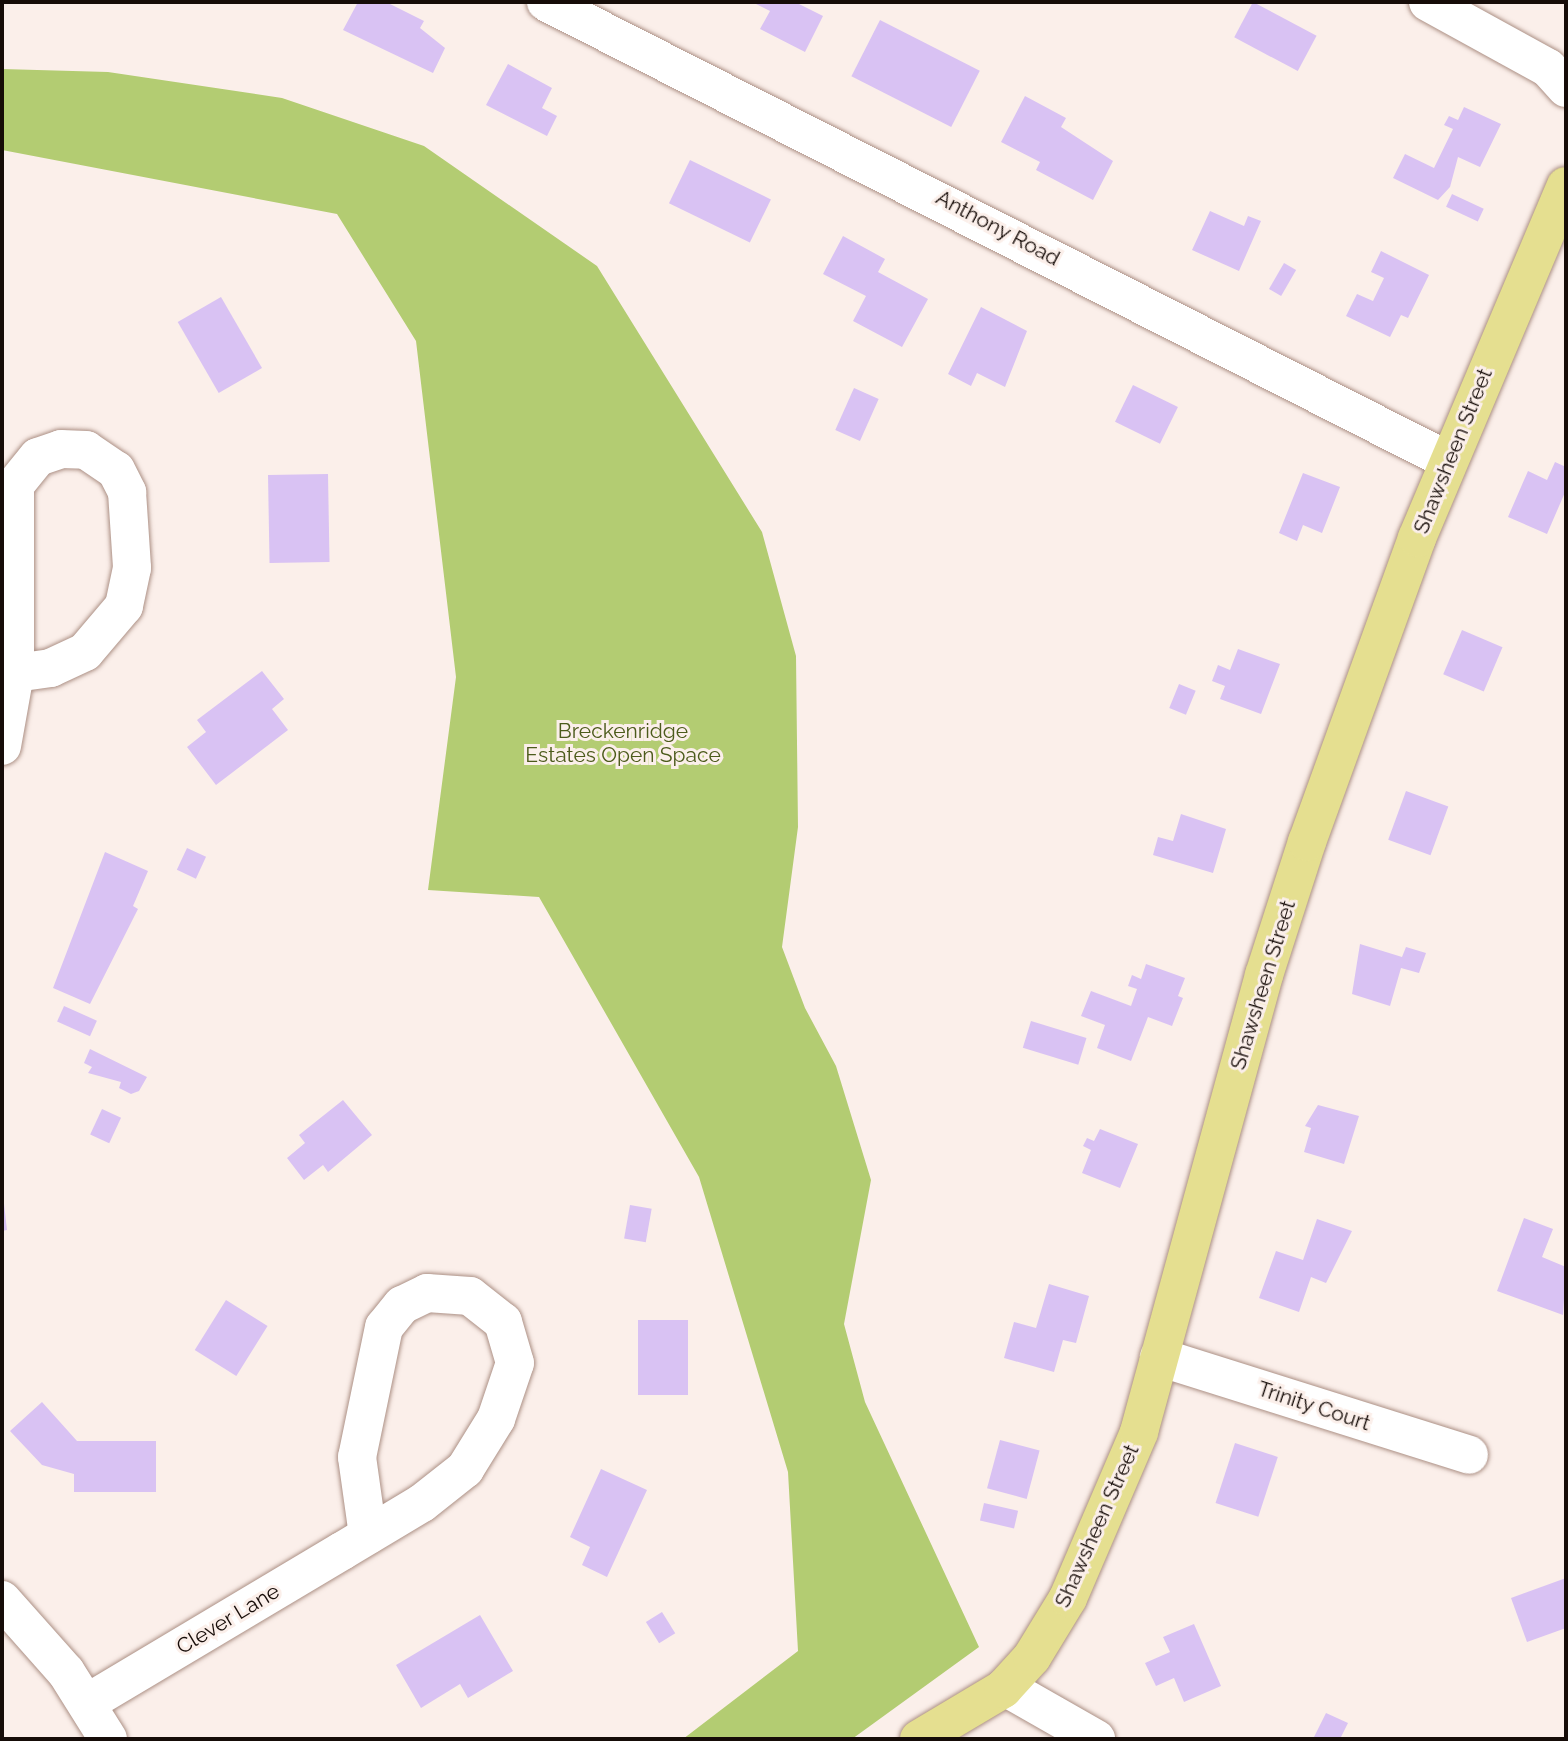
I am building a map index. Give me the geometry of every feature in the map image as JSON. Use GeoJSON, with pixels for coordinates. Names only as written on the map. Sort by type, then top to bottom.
{"type":"FeatureCollection","features":[{"type":"Feature","properties":{"kind":"main road","name":"Shawsheen Street"},"geometry":{"type":"LineString","coordinates":[[919,1739],[1005,1687],[1032,1657],[1068,1598],[1139,1432],[1264,975],[1447,460],[1566,186]]}},
{"type":"Feature","properties":{"kind":"street","name":"Anthony Road"},"geometry":{"type":"LineString","coordinates":[[546,2],[1447,460]]}},
{"type":"Feature","properties":{"kind":"street"},"geometry":{"type":"LineString","coordinates":[[1428,2],[1548,68],[1566,88]]}},
{"type":"Feature","properties":{"kind":"street"},"geometry":{"type":"LineString","coordinates":[[2,746],[15,673],[15,485],[38,457],[61,449],[86,450],[116,470],[127,492],[132,568],[124,606],[85,652],[51,668],[15,673]]}},
{"type":"Feature","properties":{"kind":"street","name":"Clever Lane"},"geometry":{"type":"LineString","coordinates":[[87,1703],[369,1535],[458,1476],[504,1400],[514,1363],[510,1335],[494,1311],[470,1296],[427,1293],[402,1306],[384,1327],[357,1457],[369,1535]]}},
{"type":"Feature","properties":{"kind":"street","name":"Trinity Court"},"geometry":{"type":"LineString","coordinates":[[1159,1357],[1469,1455]]}},
{"type":"Feature","properties":{"kind":"street"},"geometry":{"type":"LineString","coordinates":[[2,1600],[87,1703],[108,1739]]}},
{"type":"Feature","properties":{"kind":"street"},"geometry":{"type":"LineString","coordinates":[[1005,1687],[1096,1739]]}},
{"type":"Feature","properties":{"kind":"green space","name":"Breckenridge Estates Open Space"},"geometry":{"type":"Polygon","coordinates":[[[2,69],[108,72],[282,98],[424,146],[597,266],[762,532],[796,656],[798,827],[782,947],[805,1008],[836,1066],[871,1180],[844,1324],[865,1402],[979,1647],[852,1739],[683,1739],[798,1651],[788,1472],[699,1177],[539,897],[428,890],[456,677],[416,341],[337,214],[2,150],[2,69]]]}},
{"type":"Feature","properties":{"kind":"building"},"geometry":{"type":"Polygon","coordinates":[[[358,2],[386,2],[424,21],[420,28],[445,48],[433,73],[343,30],[358,2]]]}},
{"type":"Feature","properties":{"kind":"building"},"geometry":{"type":"Polygon","coordinates":[[[752,2],[795,2],[823,16],[805,52],[760,29],[770,11],[752,2]]]}},
{"type":"Feature","properties":{"kind":"building"},"geometry":{"type":"Polygon","coordinates":[[[1253,2],[1317,36],[1298,71],[1234,37],[1253,2]]]}},
{"type":"Feature","properties":{"kind":"building"},"geometry":{"type":"Polygon","coordinates":[[[880,20],[980,71],[951,127],[851,76],[880,20]]]}},
{"type":"Feature","properties":{"kind":"building"},"geometry":{"type":"Polygon","coordinates":[[[508,64],[552,88],[542,108],[557,116],[547,136],[486,105],[508,64]]]}},
{"type":"Feature","properties":{"kind":"building"},"geometry":{"type":"Polygon","coordinates":[[[1025,96],[1066,118],[1061,127],[1113,161],[1093,200],[1036,170],[1040,162],[1001,142],[1025,96]]]}},
{"type":"Feature","properties":{"kind":"building"},"geometry":{"type":"Polygon","coordinates":[[[1464,107],[1501,124],[1480,167],[1458,157],[1450,187],[1438,200],[1393,178],[1405,154],[1434,168],[1453,129],[1444,125],[1449,116],[1458,120],[1464,107]]]}},
{"type":"Feature","properties":{"kind":"building"},"geometry":{"type":"Polygon","coordinates":[[[690,160],[771,199],[750,243],[669,203],[690,160]]]}},
{"type":"Feature","properties":{"kind":"building"},"geometry":{"type":"Polygon","coordinates":[[[1452,194],[1484,209],[1478,221],[1446,207],[1452,194]]]}},
{"type":"Feature","properties":{"kind":"building"},"geometry":{"type":"Polygon","coordinates":[[[1210,211],[1244,226],[1248,216],[1261,221],[1239,271],[1192,250],[1210,211]]]}},
{"type":"Feature","properties":{"kind":"building"},"geometry":{"type":"Polygon","coordinates":[[[843,236],[885,259],[878,272],[928,299],[902,347],[853,321],[866,296],[823,274],[843,236]]]}},
{"type":"Feature","properties":{"kind":"building"},"geometry":{"type":"Polygon","coordinates":[[[1381,251],[1429,275],[1408,318],[1401,315],[1390,337],[1346,316],[1357,294],[1373,301],[1384,278],[1371,272],[1381,251]]]}},
{"type":"Feature","properties":{"kind":"building"},"geometry":{"type":"Polygon","coordinates":[[[1284,263],[1296,270],[1281,296],[1269,289],[1284,263]]]}},
{"type":"Feature","properties":{"kind":"building"},"geometry":{"type":"Polygon","coordinates":[[[221,297],[262,368],[219,393],[178,322],[221,297]]]}},
{"type":"Feature","properties":{"kind":"building"},"geometry":{"type":"Polygon","coordinates":[[[981,307],[1027,331],[1005,387],[977,373],[971,386],[948,374],[981,307]]]}},
{"type":"Feature","properties":{"kind":"building"},"geometry":{"type":"Polygon","coordinates":[[[1133,385],[1178,407],[1160,444],[1115,422],[1133,385]]]}},
{"type":"Feature","properties":{"kind":"building"},"geometry":{"type":"Polygon","coordinates":[[[854,388],[879,399],[860,441],[835,430],[854,388]]]}},
{"type":"Feature","properties":{"kind":"building"},"geometry":{"type":"Polygon","coordinates":[[[1555,462],[1566,467],[1566,490],[1547,534],[1508,517],[1528,471],[1547,480],[1555,462]]]}},
{"type":"Feature","properties":{"kind":"building"},"geometry":{"type":"Polygon","coordinates":[[[1303,473],[1340,487],[1322,533],[1303,525],[1297,541],[1279,533],[1303,473]]]}},
{"type":"Feature","properties":{"kind":"building"},"geometry":{"type":"Polygon","coordinates":[[[328,474],[330,562],[270,563],[268,475],[328,474]]]}},
{"type":"Feature","properties":{"kind":"building"},"geometry":{"type":"Polygon","coordinates":[[[1462,630],[1503,647],[1484,691],[1443,674],[1462,630]]]}},
{"type":"Feature","properties":{"kind":"building"},"geometry":{"type":"Polygon","coordinates":[[[1238,649],[1280,664],[1261,714],[1220,699],[1225,686],[1212,681],[1218,665],[1230,670],[1238,649]]]}},
{"type":"Feature","properties":{"kind":"building"},"geometry":{"type":"Polygon","coordinates":[[[262,671],[284,699],[272,709],[288,730],[216,785],[187,747],[206,732],[197,720],[262,671]]]}},
{"type":"Feature","properties":{"kind":"building"},"geometry":{"type":"Polygon","coordinates":[[[1179,684],[1196,691],[1186,715],[1169,708],[1179,684]]]}},
{"type":"Feature","properties":{"kind":"building"},"geometry":{"type":"Polygon","coordinates":[[[1406,791],[1448,806],[1431,855],[1388,840],[1406,791]]]}},
{"type":"Feature","properties":{"kind":"building"},"geometry":{"type":"Polygon","coordinates":[[[1181,814],[1226,829],[1213,873],[1153,855],[1158,837],[1173,841],[1181,814]]]}},
{"type":"Feature","properties":{"kind":"building"},"geometry":{"type":"Polygon","coordinates":[[[187,848],[206,857],[196,879],[177,870],[187,848]]]}},
{"type":"Feature","properties":{"kind":"building"},"geometry":{"type":"Polygon","coordinates":[[[105,852],[148,871],[133,906],[138,909],[90,1004],[53,988],[105,852]]]}},
{"type":"Feature","properties":{"kind":"building"},"geometry":{"type":"Polygon","coordinates":[[[1360,944],[1402,957],[1406,947],[1426,953],[1419,973],[1401,968],[1390,1006],[1352,994],[1360,944]]]}},
{"type":"Feature","properties":{"kind":"building"},"geometry":{"type":"Polygon","coordinates":[[[1146,964],[1185,978],[1178,996],[1183,998],[1172,1026],[1148,1017],[1131,1061],[1097,1048],[1105,1025],[1081,1016],[1091,991],[1131,1006],[1137,989],[1128,986],[1132,975],[1141,979],[1146,964]]]}},
{"type":"Feature","properties":{"kind":"building"},"geometry":{"type":"Polygon","coordinates":[[[64,1006],[97,1021],[90,1036],[57,1022],[64,1006]]]}},
{"type":"Feature","properties":{"kind":"building"},"geometry":{"type":"Polygon","coordinates":[[[1031,1021],[1086,1038],[1078,1065],[1023,1048],[1031,1021]]]}},
{"type":"Feature","properties":{"kind":"building"},"geometry":{"type":"Polygon","coordinates":[[[90,1049],[147,1077],[139,1091],[131,1094],[119,1088],[121,1082],[88,1073],[92,1067],[84,1063],[90,1049]]]}},
{"type":"Feature","properties":{"kind":"building"},"geometry":{"type":"Polygon","coordinates":[[[343,1100],[372,1135],[328,1172],[323,1165],[304,1180],[287,1158],[305,1143],[299,1135],[343,1100]]]}},
{"type":"Feature","properties":{"kind":"building"},"geometry":{"type":"Polygon","coordinates":[[[1318,1105],[1359,1116],[1344,1164],[1304,1152],[1311,1128],[1305,1126],[1318,1105]]]}},
{"type":"Feature","properties":{"kind":"building"},"geometry":{"type":"Polygon","coordinates":[[[102,1109],[121,1118],[109,1143],[90,1134],[102,1109]]]}},
{"type":"Feature","properties":{"kind":"building"},"geometry":{"type":"Polygon","coordinates":[[[1100,1129],[1138,1144],[1120,1188],[1082,1173],[1091,1150],[1083,1146],[1087,1138],[1094,1141],[1100,1129]]]}},
{"type":"Feature","properties":{"kind":"building"},"geometry":{"type":"Polygon","coordinates":[[[2,1186],[7,1230],[2,1231],[2,1186]]]}},
{"type":"Feature","properties":{"kind":"building"},"geometry":{"type":"Polygon","coordinates":[[[630,1205],[652,1209],[646,1242],[624,1238],[630,1205]]]}},
{"type":"Feature","properties":{"kind":"building"},"geometry":{"type":"Polygon","coordinates":[[[1524,1218],[1553,1229],[1542,1257],[1566,1267],[1563,1315],[1497,1291],[1524,1218]]]}},
{"type":"Feature","properties":{"kind":"building"},"geometry":{"type":"Polygon","coordinates":[[[1317,1219],[1352,1231],[1326,1283],[1311,1277],[1299,1312],[1259,1298],[1276,1251],[1303,1260],[1317,1219]]]}},
{"type":"Feature","properties":{"kind":"building"},"geometry":{"type":"Polygon","coordinates":[[[1049,1284],[1089,1296],[1076,1343],[1063,1340],[1054,1372],[1004,1358],[1014,1322],[1036,1328],[1049,1284]]]}},
{"type":"Feature","properties":{"kind":"building"},"geometry":{"type":"Polygon","coordinates":[[[226,1300],[268,1326],[236,1376],[195,1350],[226,1300]]]}},
{"type":"Feature","properties":{"kind":"building"},"geometry":{"type":"Polygon","coordinates":[[[638,1320],[688,1320],[688,1395],[638,1395],[638,1320]]]}},
{"type":"Feature","properties":{"kind":"building"},"geometry":{"type":"Polygon","coordinates":[[[42,1402],[77,1441],[156,1441],[156,1492],[74,1492],[74,1474],[42,1465],[10,1431],[42,1402]]]}},
{"type":"Feature","properties":{"kind":"building"},"geometry":{"type":"Polygon","coordinates":[[[1000,1440],[1040,1451],[1027,1499],[987,1488],[1000,1440]]]}},
{"type":"Feature","properties":{"kind":"building"},"geometry":{"type":"Polygon","coordinates":[[[1235,1443],[1278,1457],[1258,1517],[1216,1503],[1235,1443]]]}},
{"type":"Feature","properties":{"kind":"building"},"geometry":{"type":"Polygon","coordinates":[[[601,1469],[647,1490],[607,1577],[582,1565],[590,1547],[570,1537],[601,1469]]]}},
{"type":"Feature","properties":{"kind":"building"},"geometry":{"type":"Polygon","coordinates":[[[984,1503],[1018,1511],[1014,1528],[980,1521],[984,1503]]]}},
{"type":"Feature","properties":{"kind":"building"},"geometry":{"type":"Polygon","coordinates":[[[1566,1578],[1566,1628],[1527,1642],[1511,1598],[1566,1578]]]}},
{"type":"Feature","properties":{"kind":"building"},"geometry":{"type":"Polygon","coordinates":[[[662,1612],[675,1633],[659,1643],[646,1622],[662,1612]]]}},
{"type":"Feature","properties":{"kind":"building"},"geometry":{"type":"Polygon","coordinates":[[[480,1615],[513,1671],[468,1698],[460,1684],[421,1708],[396,1665],[480,1615]]]}},
{"type":"Feature","properties":{"kind":"building"},"geometry":{"type":"Polygon","coordinates":[[[1194,1624],[1221,1686],[1184,1702],[1174,1678],[1156,1686],[1145,1663],[1170,1652],[1163,1637],[1194,1624]]]}},
{"type":"Feature","properties":{"kind":"building"},"geometry":{"type":"Polygon","coordinates":[[[1326,1713],[1348,1723],[1340,1739],[1313,1739],[1326,1713]]]}}]}
